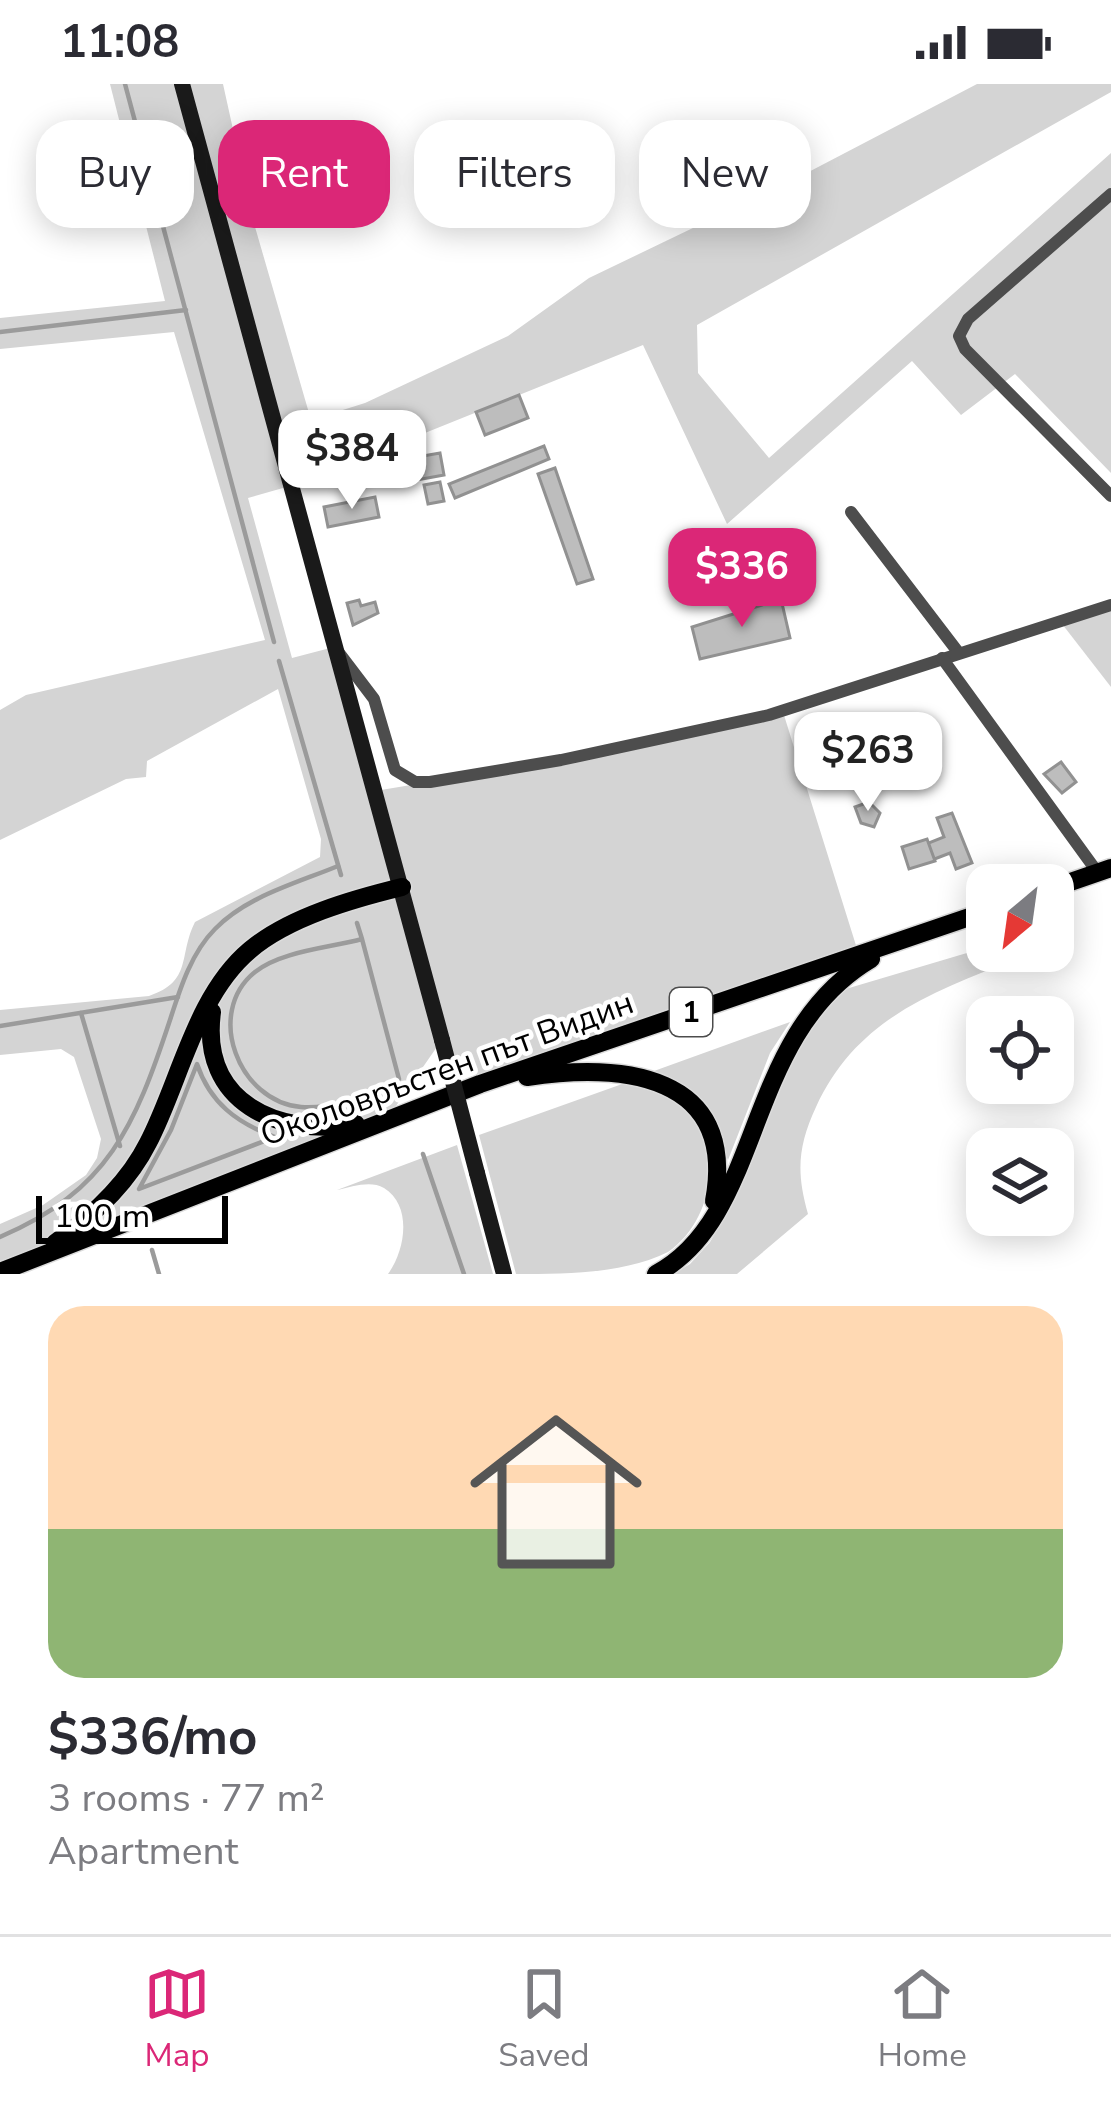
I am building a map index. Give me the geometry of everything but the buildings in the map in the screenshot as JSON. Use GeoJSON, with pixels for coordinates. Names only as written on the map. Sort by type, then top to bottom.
{"type":"FeatureCollection","features":[{"type":"Feature","properties":{"kind":"main road"},"geometry":{"type":"LineString","coordinates":[[182,84],[504,1274]]}},
{"type":"Feature","properties":{"kind":"main road"},"geometry":{"type":"LineString","coordinates":[[1074,881],[1104,871]]}},
{"type":"Feature","properties":{"kind":"main road"},"geometry":{"type":"LineString","coordinates":[[35,1258],[93,1212],[133,1168],[215,995],[250,950],[277,931],[401,887]]}},
{"type":"Feature","properties":{"kind":"main road","name":"Околовръстен път Видин"},"geometry":{"type":"LineString","coordinates":[[0,1272],[480,1084],[966,918]]}},
{"type":"Feature","properties":{"kind":"main road"},"geometry":{"type":"LineString","coordinates":[[656,1274],[691,1249],[706,1229],[795,1033],[844,975],[903,940]]}},
{"type":"Feature","properties":{"kind":"main road"},"geometry":{"type":"LineString","coordinates":[[215,995],[210,1028],[216,1055],[230,1089],[255,1112],[290,1127],[339,1127],[387,1119]]}},
{"type":"Feature","properties":{"kind":"main road"},"geometry":{"type":"LineString","coordinates":[[480,1084],[605,1070],[650,1078],[670,1087],[690,1101],[715,1143],[718,1170],[706,1229]]}},
{"type":"Feature","properties":{"kind":"street"},"geometry":{"type":"LineString","coordinates":[[1111,194],[968,319],[959,336],[965,349],[1111,496]]}},
{"type":"Feature","properties":{"kind":"street"},"geometry":{"type":"LineString","coordinates":[[289,479],[385,444],[416,443]]}},
{"type":"Feature","properties":{"kind":"street"},"geometry":{"type":"LineString","coordinates":[[851,512],[958,652]]}},
{"type":"Feature","properties":{"kind":"street"},"geometry":{"type":"LineString","coordinates":[[334,647],[367,686],[395,770],[415,782],[561,760],[784,710],[1111,605]]}},
{"type":"Feature","properties":{"kind":"street"},"geometry":{"type":"LineString","coordinates":[[942,658],[1104,871]]}},
{"type":"Feature","properties":{"kind":"shaded area"},"geometry":{"type":"Polygon","coordinates":[[[110,84],[223,84],[231,120],[218,120],[218,228],[255,228],[311,420],[365,403],[508,336],[589,278],[693,228],[811,228],[811,171],[977,84],[1111,84],[1111,92],[697,325],[698,373],[769,458],[1111,153],[1111,473],[1015,374],[961,415],[912,361],[727,524],[643,345],[415,437],[405,431],[289,479],[290,486],[248,498],[292,658],[334,647],[375,791],[561,760],[783,712],[859,955],[480,1084],[441,1041],[387,1119],[0,1272],[0,1224],[43,1205],[86,1175],[97,1158],[101,1139],[74,1057],[61,1049],[0,1055],[0,1010],[149,996],[163,990],[178,975],[195,922],[320,857],[321,839],[278,689],[147,761],[146,777],[126,779],[0,840],[0,710],[26,695],[265,640],[174,332],[0,349],[0,318],[165,301],[146,228],[194,228],[194,120],[119,120],[110,84]]]}},
{"type":"Feature","properties":{"kind":"shaded area"},"geometry":{"type":"Polygon","coordinates":[[[1111,605],[1111,687],[1059,620],[1111,605]]]}},
{"type":"Feature","properties":{"kind":"shaded area"},"geometry":{"type":"Polygon","coordinates":[[[966,953],[966,972],[983,972],[881,1025],[834,1074],[802,1147],[808,1214],[737,1274],[673,1274],[710,1242],[724,1218],[782,1063],[839,991],[966,953]]]}},
{"type":"Feature","properties":{"kind":"shaded area"},"geometry":{"type":"Polygon","coordinates":[[[790,1022],[770,1053],[728,1160],[699,1108],[654,1071],[790,1022]]]}},
{"type":"Feature","properties":{"kind":"shaded area"},"geometry":{"type":"Polygon","coordinates":[[[625,1083],[677,1101],[703,1136],[709,1178],[697,1219],[668,1252],[632,1265],[516,1274],[479,1135],[625,1083]]]}},
{"type":"Feature","properties":{"kind":"shaded area"},"geometry":{"type":"Polygon","coordinates":[[[457,1145],[493,1274],[388,1274],[399,1253],[403,1229],[393,1196],[379,1186],[337,1190],[457,1145]]]}},
{"type":"Feature","properties":{"kind":"waterway"},"geometry":{"type":"LineString","coordinates":[[125,84],[274,642]]}},
{"type":"Feature","properties":{"kind":"waterway"},"geometry":{"type":"LineString","coordinates":[[0,332],[186,310]]}},
{"type":"Feature","properties":{"kind":"waterway"},"geometry":{"type":"LineString","coordinates":[[279,661],[341,875]]}},
{"type":"Feature","properties":{"kind":"waterway"},"geometry":{"type":"LineString","coordinates":[[0,1237],[67,1199],[112,1151],[144,1092],[187,972],[215,929],[257,899],[338,866]]}},
{"type":"Feature","properties":{"kind":"waterway"},"geometry":{"type":"LineString","coordinates":[[357,923],[362,939],[399,1079],[326,1106],[301,1107],[260,1090],[236,1053],[231,1031],[240,989],[255,972],[278,959],[362,939]]}},
{"type":"Feature","properties":{"kind":"waterway"},"geometry":{"type":"LineString","coordinates":[[0,1026],[178,997]]}},
{"type":"Feature","properties":{"kind":"waterway"},"geometry":{"type":"LineString","coordinates":[[81,1013],[120,1146]]}},
{"type":"Feature","properties":{"kind":"waterway"},"geometry":{"type":"LineString","coordinates":[[197,1064],[209,1090],[227,1110],[275,1137],[139,1189],[171,1130],[197,1064]]}},
{"type":"Feature","properties":{"kind":"waterway"},"geometry":{"type":"LineString","coordinates":[[423,1154],[464,1274]]}},
{"type":"Feature","properties":{"kind":"waterway"},"geometry":{"type":"LineString","coordinates":[[152,1250],[159,1274]]}}]}
